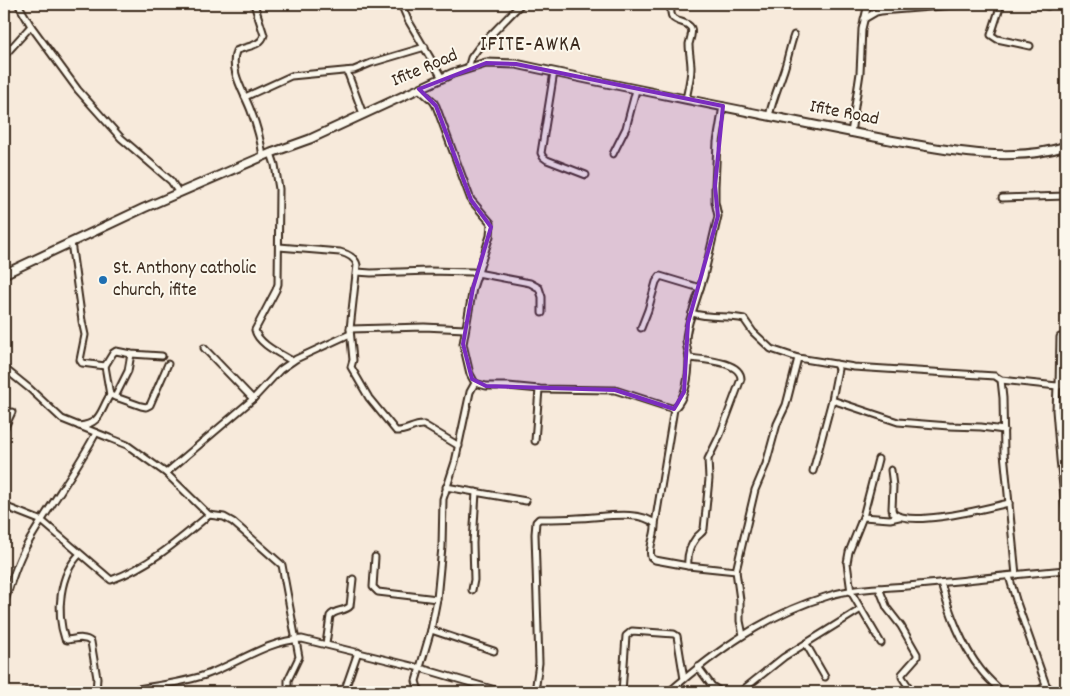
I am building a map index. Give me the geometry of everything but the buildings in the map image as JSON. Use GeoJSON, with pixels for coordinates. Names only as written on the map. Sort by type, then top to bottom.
{"type":"FeatureCollection","features":[{"type":"Feature","properties":{"kind":"street"},"geometry":{"type":"LineString","coordinates":[[18,4],[31,26],[78,90],[122,138],[171,181],[180,193]]}},
{"type":"Feature","properties":{"kind":"street"},"geometry":{"type":"LineString","coordinates":[[254,4],[264,35],[263,39],[258,44],[236,51],[233,58],[235,72],[258,130],[263,157]]}},
{"type":"Feature","properties":{"kind":"street"},"geometry":{"type":"LineString","coordinates":[[401,4],[408,20],[442,78]]}},
{"type":"Feature","properties":{"kind":"street"},"geometry":{"type":"LineString","coordinates":[[672,4],[670,11],[672,17],[690,27],[692,31],[689,43],[691,68],[686,99]]}},
{"type":"Feature","properties":{"kind":"street"},"geometry":{"type":"LineString","coordinates":[[850,133],[860,74],[864,19],[868,4]]}},
{"type":"Feature","properties":{"kind":"street"},"geometry":{"type":"LineString","coordinates":[[864,19],[881,11],[967,4]]}},
{"type":"Feature","properties":{"kind":"street"},"geometry":{"type":"LineString","coordinates":[[1000,4],[991,34],[997,38],[1030,46]]}},
{"type":"Feature","properties":{"kind":"street"},"geometry":{"type":"LineString","coordinates":[[1037,4],[1048,6]]}},
{"type":"Feature","properties":{"kind":"street"},"geometry":{"type":"LineString","coordinates":[[468,68],[471,58],[518,5]]}},
{"type":"Feature","properties":{"kind":"street"},"geometry":{"type":"LineString","coordinates":[[4,56],[31,26]]}},
{"type":"Feature","properties":{"kind":"street"},"geometry":{"type":"LineString","coordinates":[[770,116],[775,91],[794,35]]}},
{"type":"Feature","properties":{"kind":"street"},"geometry":{"type":"LineString","coordinates":[[245,96],[291,76],[347,71],[424,47]]}},
{"type":"Feature","properties":{"kind":"street","name":"Ifite Road"},"geometry":{"type":"LineString","coordinates":[[4,274],[180,193],[310,138],[442,78],[468,68],[486,64],[516,64],[850,133],[942,149],[1000,154],[1040,152],[1066,146]]}},
{"type":"Feature","properties":{"kind":"street"},"geometry":{"type":"LineString","coordinates":[[347,71],[363,114]]}},
{"type":"Feature","properties":{"kind":"street"},"geometry":{"type":"LineString","coordinates":[[554,72],[541,154],[547,160],[586,175]]}},
{"type":"Feature","properties":{"kind":"street"},"geometry":{"type":"LineString","coordinates":[[419,89],[436,106],[471,200],[491,223],[490,236],[473,288],[463,344],[464,356],[475,384]]}},
{"type":"Feature","properties":{"kind":"street"},"geometry":{"type":"LineString","coordinates":[[613,154],[626,128],[636,90]]}},
{"type":"Feature","properties":{"kind":"street"},"geometry":{"type":"LineString","coordinates":[[723,106],[717,142],[715,202],[718,216],[700,288],[688,323],[686,339],[689,358],[684,392],[674,409],[650,552],[651,557],[655,560],[688,566],[736,570]]}},
{"type":"Feature","properties":{"kind":"street"},"geometry":{"type":"LineString","coordinates":[[271,153],[279,189],[279,247],[276,290],[255,330],[256,335],[263,342],[292,361]]}},
{"type":"Feature","properties":{"kind":"street"},"geometry":{"type":"LineString","coordinates":[[1002,198],[1066,196]]}},
{"type":"Feature","properties":{"kind":"street"},"geometry":{"type":"LineString","coordinates":[[71,242],[82,321],[85,329],[80,360],[82,363],[105,366]]}},
{"type":"Feature","properties":{"kind":"street"},"geometry":{"type":"LineString","coordinates":[[279,247],[345,253],[357,263],[350,332],[352,371],[378,410],[396,431],[400,432],[419,424],[424,424],[459,446]]}},
{"type":"Feature","properties":{"kind":"street"},"geometry":{"type":"LineString","coordinates":[[357,272],[429,271],[479,273],[500,276],[539,288],[542,297],[542,313]]}},
{"type":"Feature","properties":{"kind":"street"},"geometry":{"type":"LineString","coordinates":[[641,328],[656,282],[660,276],[700,288]]}},
{"type":"Feature","properties":{"kind":"street"},"geometry":{"type":"LineString","coordinates":[[692,313],[719,318],[744,319],[753,332],[771,349],[798,358],[836,364],[917,372],[995,376],[1001,380],[1058,386],[1066,385]]}},
{"type":"Feature","properties":{"kind":"street"},"geometry":{"type":"LineString","coordinates":[[166,473],[253,399],[280,370],[292,361],[350,332],[424,327],[465,329]]}},
{"type":"Feature","properties":{"kind":"street"},"geometry":{"type":"LineString","coordinates":[[1060,337],[1056,410],[1066,514]]}},
{"type":"Feature","properties":{"kind":"street"},"geometry":{"type":"LineString","coordinates":[[204,348],[253,399]]}},
{"type":"Feature","properties":{"kind":"street"},"geometry":{"type":"LineString","coordinates":[[112,396],[105,366],[116,350],[131,354],[162,356]]}},
{"type":"Feature","properties":{"kind":"street"},"geometry":{"type":"LineString","coordinates":[[76,426],[88,425],[95,421],[102,412],[128,371],[131,354]]}},
{"type":"Feature","properties":{"kind":"street"},"geometry":{"type":"LineString","coordinates":[[688,566],[687,560],[692,544],[704,529],[709,479],[708,459],[720,435],[741,379],[739,371],[732,367],[717,362],[689,358]]}},
{"type":"Feature","properties":{"kind":"street"},"geometry":{"type":"LineString","coordinates":[[743,635],[736,570],[753,497],[766,464],[777,424],[786,405],[798,358]]}},
{"type":"Feature","properties":{"kind":"street"},"geometry":{"type":"LineString","coordinates":[[112,396],[141,406],[146,407],[150,405],[168,364]]}},
{"type":"Feature","properties":{"kind":"street"},"geometry":{"type":"LineString","coordinates":[[813,472],[832,400],[838,368],[836,364]]}},
{"type":"Feature","properties":{"kind":"street"},"geometry":{"type":"LineString","coordinates":[[4,368],[62,419],[127,445],[166,473],[208,516]]}},
{"type":"Feature","properties":{"kind":"street"},"geometry":{"type":"LineString","coordinates":[[1001,380],[1004,453],[1016,600],[1046,685],[1053,692]]}},
{"type":"Feature","properties":{"kind":"street"},"geometry":{"type":"LineString","coordinates":[[475,384],[539,389],[615,390],[666,408],[674,409]]}},
{"type":"Feature","properties":{"kind":"street"},"geometry":{"type":"LineString","coordinates":[[422,692],[416,681],[431,630],[437,599],[442,554],[443,499],[459,446],[470,392],[475,384]]}},
{"type":"Feature","properties":{"kind":"street"},"geometry":{"type":"LineString","coordinates":[[535,441],[539,389]]}},
{"type":"Feature","properties":{"kind":"street"},"geometry":{"type":"LineString","coordinates":[[832,400],[898,422],[949,426],[981,426],[1004,430]]}},
{"type":"Feature","properties":{"kind":"street"},"geometry":{"type":"LineString","coordinates":[[4,429],[12,412]]}},
{"type":"Feature","properties":{"kind":"street"},"geometry":{"type":"LineString","coordinates":[[4,604],[24,550],[83,458],[96,432]]}},
{"type":"Feature","properties":{"kind":"street"},"geometry":{"type":"LineString","coordinates":[[878,459],[863,516],[847,563],[851,592],[881,643]]}},
{"type":"Feature","properties":{"kind":"street"},"geometry":{"type":"LineString","coordinates":[[891,470],[893,486],[892,509],[893,513],[899,517]]}},
{"type":"Feature","properties":{"kind":"street"},"geometry":{"type":"LineString","coordinates":[[446,487],[526,501]]}},
{"type":"Feature","properties":{"kind":"street"},"geometry":{"type":"LineString","coordinates":[[472,590],[474,580],[473,543],[476,492]]}},
{"type":"Feature","properties":{"kind":"street"},"geometry":{"type":"LineString","coordinates":[[863,516],[890,520],[899,517],[938,517],[1009,504]]}},
{"type":"Feature","properties":{"kind":"street"},"geometry":{"type":"LineString","coordinates":[[4,506],[42,522],[111,580],[146,564],[167,550],[208,516],[224,516],[229,519],[282,565],[298,657],[288,680],[288,692]]}},
{"type":"Feature","properties":{"kind":"street"},"geometry":{"type":"LineString","coordinates":[[535,692],[538,663],[536,522],[539,519],[632,516],[645,518],[655,524]]}},
{"type":"Feature","properties":{"kind":"street"},"geometry":{"type":"LineString","coordinates":[[80,554],[75,559],[65,579],[60,616],[64,636],[67,640],[88,639],[91,642],[97,678],[96,692]]}},
{"type":"Feature","properties":{"kind":"street"},"geometry":{"type":"LineString","coordinates":[[375,556],[373,588],[378,592],[437,599]]}},
{"type":"Feature","properties":{"kind":"street"},"geometry":{"type":"LineString","coordinates":[[669,692],[698,667],[743,635],[777,615],[830,595],[879,588],[1066,570]]}},
{"type":"Feature","properties":{"kind":"street"},"geometry":{"type":"LineString","coordinates":[[326,644],[330,616],[332,613],[348,609],[350,606],[353,579]]}},
{"type":"Feature","properties":{"kind":"street"},"geometry":{"type":"LineString","coordinates":[[941,582],[966,648],[981,670],[1002,692]]}},
{"type":"Feature","properties":{"kind":"street"},"geometry":{"type":"LineString","coordinates":[[879,588],[888,608],[917,654],[917,657],[902,674],[902,678],[912,692]]}},
{"type":"Feature","properties":{"kind":"street"},"geometry":{"type":"LineString","coordinates":[[740,692],[784,657],[861,609]]}},
{"type":"Feature","properties":{"kind":"street"},"geometry":{"type":"LineString","coordinates":[[431,630],[494,651]]}},
{"type":"Feature","properties":{"kind":"street"},"geometry":{"type":"LineString","coordinates":[[622,692],[626,636],[632,631],[674,634],[677,636],[684,680]]}},
{"type":"Feature","properties":{"kind":"street"},"geometry":{"type":"LineString","coordinates":[[122,692],[206,674],[226,667],[270,645],[295,639],[358,652],[502,692]]}},
{"type":"Feature","properties":{"kind":"street"},"geometry":{"type":"LineString","coordinates":[[806,644],[825,677]]}},
{"type":"Feature","properties":{"kind":"street"},"geometry":{"type":"LineString","coordinates":[[344,692],[358,652]]}},
{"type":"Feature","properties":{"kind":"street"},"geometry":{"type":"LineString","coordinates":[[698,667],[712,686],[721,692]]}},
{"type":"Feature","properties":{"kind":"street"},"geometry":{"type":"LineString","coordinates":[[1037,692],[1046,685]]}},
{"type":"Feature","properties":{"kind":"street"},"geometry":{"type":"LineString","coordinates":[[26,692],[62,692]]}},
{"type":"Feature","properties":{"kind":"highlighted area"},"geometry":{"type":"Polygon","coordinates":[[[486,63],[516,64],[723,106],[715,186],[718,216],[688,323],[684,392],[674,409],[615,390],[486,386],[472,379],[463,344],[473,288],[491,227],[471,200],[436,106],[419,89],[486,63]]]}},
{"type":"Feature","properties":{"kind":"place","name":"St. Anthony catholic church, ifite"},"geometry":{"type":"Point","coordinates":[103,280]}},
{"type":"Feature","properties":{"kind":"district","name":"IFITE-AWKA"},"geometry":{"type":"Point","coordinates":[531,46]}}]}
